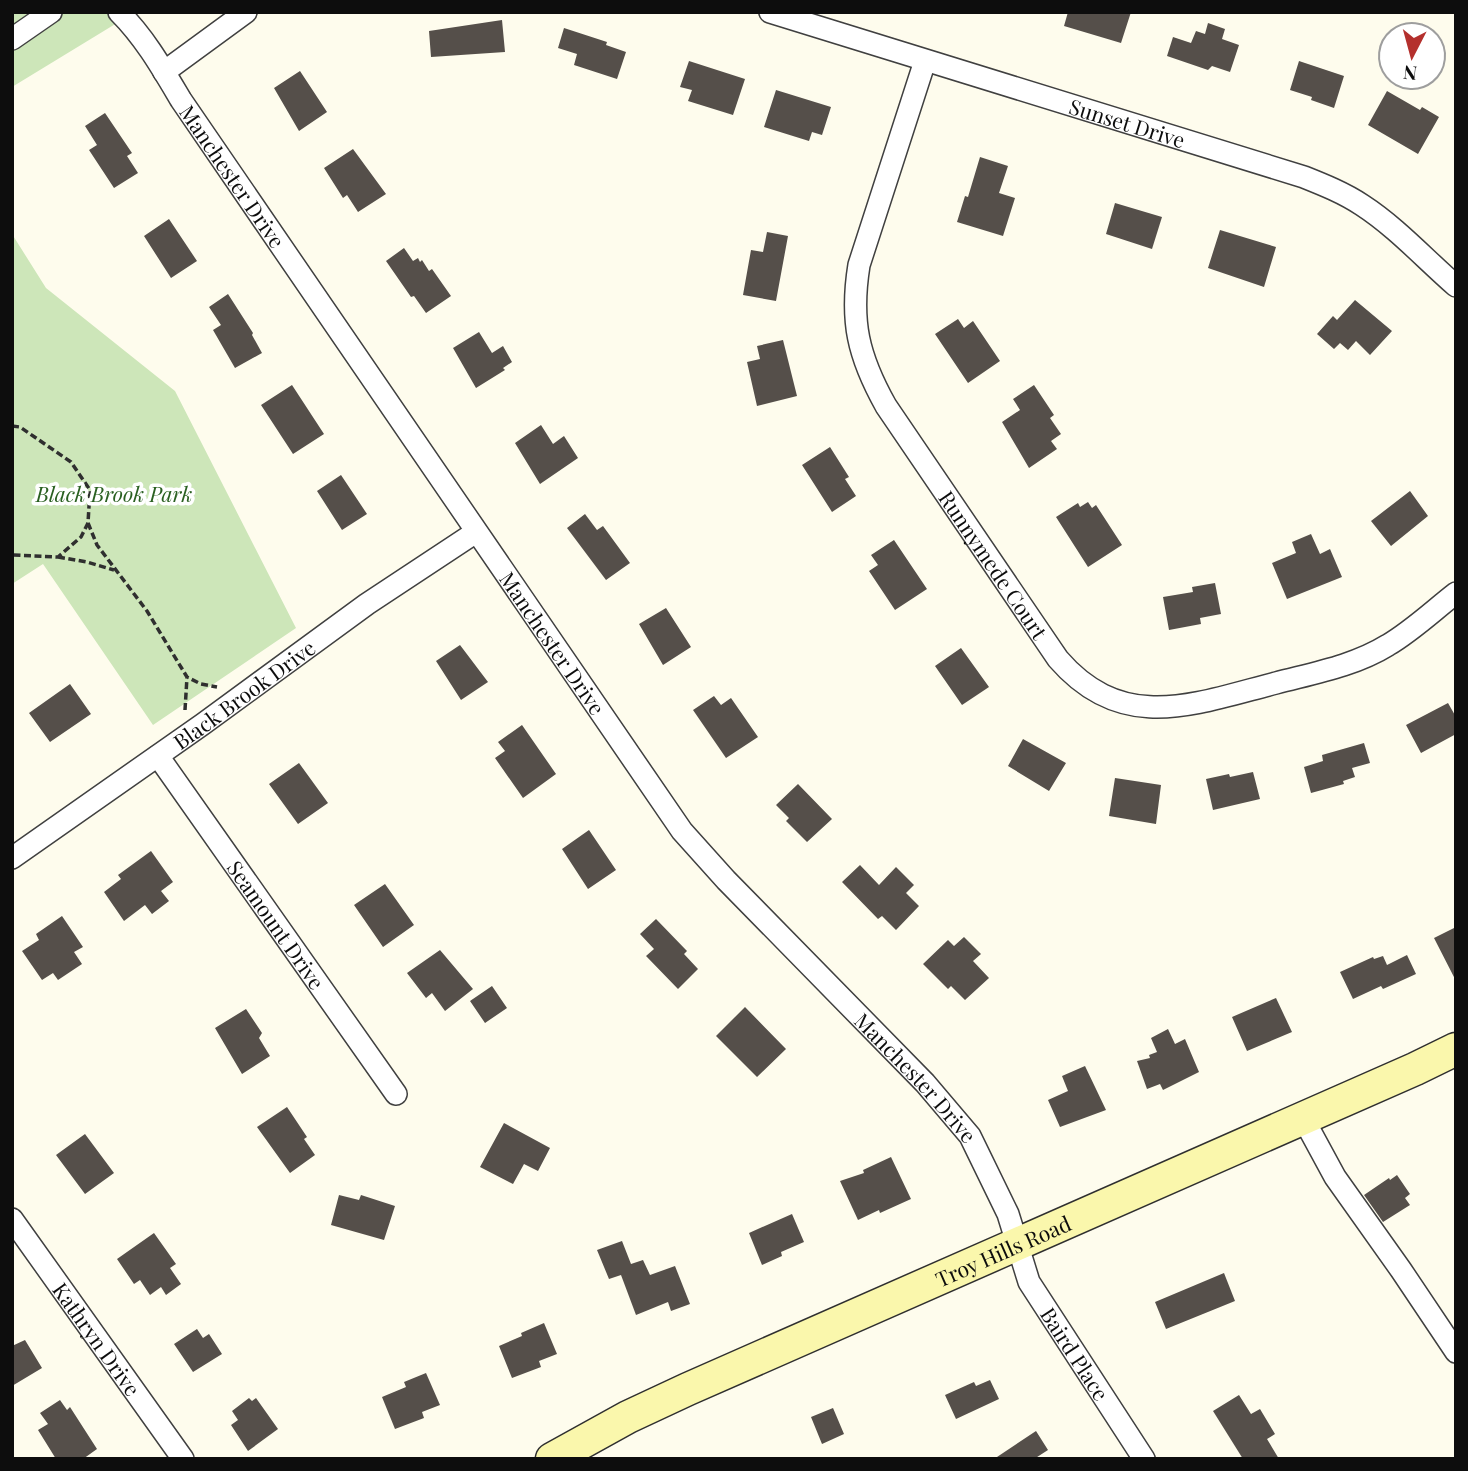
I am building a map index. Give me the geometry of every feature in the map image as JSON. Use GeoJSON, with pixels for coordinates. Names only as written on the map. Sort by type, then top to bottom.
{"type":"FeatureCollection","features":[{"type":"Feature","properties":{"kind":"main road","name":"Troy Hills Road"},"geometry":{"type":"LineString","coordinates":[[552,1459],[664,1400],[1456,1049]]}},
{"type":"Feature","properties":{"kind":"street"},"geometry":{"type":"LineString","coordinates":[[12,39],[51,12]]}},
{"type":"Feature","properties":{"kind":"street","name":"Manchester Drive"},"geometry":{"type":"LineString","coordinates":[[119,12],[137,30],[181,100],[682,831],[925,1083],[970,1136],[1007,1214],[1017,1244]]}},
{"type":"Feature","properties":{"kind":"street"},"geometry":{"type":"LineString","coordinates":[[164,72],[246,12]]}},
{"type":"Feature","properties":{"kind":"street","name":"Sunset Drive"},"geometry":{"type":"LineString","coordinates":[[770,12],[1304,177],[1362,205],[1456,286]]}},
{"type":"Feature","properties":{"kind":"street","name":"Runnymede Court"},"geometry":{"type":"LineString","coordinates":[[925,61],[859,265],[854,295],[855,324],[861,353],[886,406],[1070,673],[1088,688],[1115,701],[1144,707],[1188,705],[1337,668],[1362,658],[1388,645],[1456,593]]}},
{"type":"Feature","properties":{"kind":"street","name":"Black Brook Drive"},"geometry":{"type":"LineString","coordinates":[[12,858],[367,604],[476,532]]}},
{"type":"Feature","properties":{"kind":"street","name":"Seamount Drive"},"geometry":{"type":"LineString","coordinates":[[158,756],[396,1094]]}},
{"type":"Feature","properties":{"kind":"street"},"geometry":{"type":"LineString","coordinates":[[1303,1118],[1335,1177],[1456,1352]]}},
{"type":"Feature","properties":{"kind":"street","name":"Kathryn Drive"},"geometry":{"type":"LineString","coordinates":[[12,1219],[183,1459]]}},
{"type":"Feature","properties":{"kind":"street","name":"Baird Place"},"geometry":{"type":"LineString","coordinates":[[1017,1244],[1029,1282],[1144,1459]]}},
{"type":"Feature","properties":{"kind":"path"},"geometry":{"type":"LineString","coordinates":[[12,426],[20,427],[71,462],[90,491],[89,523],[97,545],[147,611],[187,677],[201,684],[222,688]]}},
{"type":"Feature","properties":{"kind":"path"},"geometry":{"type":"LineString","coordinates":[[58,557],[81,537],[89,523]]}},
{"type":"Feature","properties":{"kind":"path"},"geometry":{"type":"LineString","coordinates":[[12,555],[58,557],[116,570]]}},
{"type":"Feature","properties":{"kind":"path"},"geometry":{"type":"LineString","coordinates":[[185,714],[187,677]]}},
{"type":"Feature","properties":{"kind":"green space"},"geometry":{"type":"Polygon","coordinates":[[[12,12],[135,12],[12,87],[12,12]]]}},
{"type":"Feature","properties":{"kind":"green space","name":"Black Brook Park"},"geometry":{"type":"Polygon","coordinates":[[[12,234],[46,288],[175,391],[296,628],[153,725],[43,564],[12,584],[12,234]]]}},
{"type":"Feature","properties":{"kind":"building"},"geometry":{"type":"Polygon","coordinates":[[[1068,12],[1131,12],[1121,43],[1064,26],[1068,12]]]}},
{"type":"Feature","properties":{"kind":"building"},"geometry":{"type":"Polygon","coordinates":[[[502,20],[505,52],[431,57],[429,31],[502,20]]]}},
{"type":"Feature","properties":{"kind":"building"},"geometry":{"type":"Polygon","coordinates":[[[1208,23],[1225,29],[1222,39],[1239,45],[1230,72],[1212,66],[1208,70],[1167,56],[1173,37],[1191,43],[1196,31],[1205,34],[1208,23]]]}},
{"type":"Feature","properties":{"kind":"building"},"geometry":{"type":"Polygon","coordinates":[[[564,28],[607,42],[606,45],[626,52],[617,79],[574,65],[577,54],[558,48],[564,28]]]}},
{"type":"Feature","properties":{"kind":"building"},"geometry":{"type":"Polygon","coordinates":[[[689,61],[745,79],[733,115],[688,101],[692,90],[680,87],[689,61]]]}},
{"type":"Feature","properties":{"kind":"building"},"geometry":{"type":"Polygon","coordinates":[[[1299,61],[1344,76],[1334,108],[1290,90],[1299,61]]]}},
{"type":"Feature","properties":{"kind":"building"},"geometry":{"type":"Polygon","coordinates":[[[300,71],[327,112],[299,131],[274,88],[300,71]]]}},
{"type":"Feature","properties":{"kind":"building"},"geometry":{"type":"Polygon","coordinates":[[[776,90],[831,107],[822,135],[812,132],[809,141],[764,127],[776,90]]]}},
{"type":"Feature","properties":{"kind":"building"},"geometry":{"type":"Polygon","coordinates":[[[1387,91],[1420,110],[1422,107],[1439,117],[1418,154],[1368,125],[1387,91]]]}},
{"type":"Feature","properties":{"kind":"building"},"geometry":{"type":"Polygon","coordinates":[[[105,113],[132,153],[127,156],[138,173],[114,188],[89,150],[97,145],[85,126],[105,113]]]}},
{"type":"Feature","properties":{"kind":"building"},"geometry":{"type":"Polygon","coordinates":[[[353,149],[386,194],[358,212],[347,195],[343,198],[324,168],[353,149]]]}},
{"type":"Feature","properties":{"kind":"building"},"geometry":{"type":"Polygon","coordinates":[[[980,157],[1008,166],[999,193],[1015,198],[1003,236],[957,222],[980,157]]]}},
{"type":"Feature","properties":{"kind":"building"},"geometry":{"type":"Polygon","coordinates":[[[1115,203],[1162,217],[1152,249],[1106,234],[1115,203]]]}},
{"type":"Feature","properties":{"kind":"building"},"geometry":{"type":"Polygon","coordinates":[[[169,219],[197,261],[171,278],[144,236],[169,219]]]}},
{"type":"Feature","properties":{"kind":"building"},"geometry":{"type":"Polygon","coordinates":[[[1220,230],[1276,247],[1264,287],[1208,268],[1220,230]]]}},
{"type":"Feature","properties":{"kind":"building"},"geometry":{"type":"Polygon","coordinates":[[[767,232],[788,236],[776,301],[743,295],[751,250],[763,252],[767,232]]]}},
{"type":"Feature","properties":{"kind":"building"},"geometry":{"type":"Polygon","coordinates":[[[404,248],[413,261],[418,258],[429,271],[432,269],[451,296],[426,313],[414,296],[411,297],[386,261],[404,248]]]}},
{"type":"Feature","properties":{"kind":"building"},"geometry":{"type":"Polygon","coordinates":[[[228,294],[253,333],[262,353],[235,368],[213,330],[221,325],[209,307],[228,294]]]}},
{"type":"Feature","properties":{"kind":"building"},"geometry":{"type":"Polygon","coordinates":[[[1355,300],[1392,331],[1370,355],[1356,341],[1348,350],[1340,343],[1334,349],[1317,334],[1333,316],[1337,320],[1355,300]]]}},
{"type":"Feature","properties":{"kind":"building"},"geometry":{"type":"Polygon","coordinates":[[[958,319],[964,328],[973,321],[1000,361],[968,383],[935,334],[958,319]]]}},
{"type":"Feature","properties":{"kind":"building"},"geometry":{"type":"Polygon","coordinates":[[[479,332],[492,353],[503,346],[512,362],[503,368],[505,370],[476,388],[453,348],[479,332]]]}},
{"type":"Feature","properties":{"kind":"building"},"geometry":{"type":"Polygon","coordinates":[[[783,340],[797,396],[757,406],[747,362],[760,359],[757,346],[783,340]]]}},
{"type":"Feature","properties":{"kind":"building"},"geometry":{"type":"Polygon","coordinates":[[[292,385],[324,434],[293,454],[261,405],[292,385]]]}},
{"type":"Feature","properties":{"kind":"building"},"geometry":{"type":"Polygon","coordinates":[[[1034,385],[1054,415],[1050,418],[1061,434],[1051,441],[1057,449],[1029,468],[1002,422],[1020,410],[1013,399],[1034,385]]]}},
{"type":"Feature","properties":{"kind":"building"},"geometry":{"type":"Polygon","coordinates":[[[541,425],[553,444],[564,436],[578,458],[540,484],[515,443],[541,425]]]}},
{"type":"Feature","properties":{"kind":"building"},"geometry":{"type":"Polygon","coordinates":[[[830,447],[849,477],[845,479],[856,496],[832,512],[802,465],[830,447]]]}},
{"type":"Feature","properties":{"kind":"building"},"geometry":{"type":"Polygon","coordinates":[[[341,475],[367,514],[342,530],[317,491],[341,475]]]}},
{"type":"Feature","properties":{"kind":"building"},"geometry":{"type":"Polygon","coordinates":[[[1410,491],[1428,516],[1391,546],[1371,521],[1410,491]]]}},
{"type":"Feature","properties":{"kind":"building"},"geometry":{"type":"Polygon","coordinates":[[[1088,502],[1092,508],[1096,505],[1122,545],[1088,567],[1056,517],[1078,503],[1080,507],[1088,502]]]}},
{"type":"Feature","properties":{"kind":"building"},"geometry":{"type":"Polygon","coordinates":[[[585,514],[597,530],[603,526],[630,563],[606,580],[567,528],[585,514]]]}},
{"type":"Feature","properties":{"kind":"building"},"geometry":{"type":"Polygon","coordinates":[[[1311,534],[1320,554],[1330,549],[1342,577],[1287,599],[1272,563],[1296,553],[1292,542],[1311,534]]]}},
{"type":"Feature","properties":{"kind":"building"},"geometry":{"type":"Polygon","coordinates":[[[894,540],[927,589],[895,610],[869,571],[878,565],[871,555],[894,540]]]}},
{"type":"Feature","properties":{"kind":"building"},"geometry":{"type":"Polygon","coordinates":[[[1215,583],[1221,614],[1200,618],[1201,624],[1169,630],[1163,597],[1193,592],[1192,587],[1215,583]]]}},
{"type":"Feature","properties":{"kind":"building"},"geometry":{"type":"Polygon","coordinates":[[[666,608],[691,647],[663,665],[639,624],[666,608]]]}},
{"type":"Feature","properties":{"kind":"building"},"geometry":{"type":"Polygon","coordinates":[[[460,645],[488,682],[461,700],[436,661],[460,645]]]}},
{"type":"Feature","properties":{"kind":"building"},"geometry":{"type":"Polygon","coordinates":[[[961,648],[989,687],[962,705],[935,666],[961,648]]]}},
{"type":"Feature","properties":{"kind":"building"},"geometry":{"type":"Polygon","coordinates":[[[70,684],[91,714],[50,742],[29,713],[70,684]]]}},
{"type":"Feature","properties":{"kind":"building"},"geometry":{"type":"Polygon","coordinates":[[[714,696],[721,705],[731,698],[758,737],[726,758],[693,710],[714,696]]]}},
{"type":"Feature","properties":{"kind":"building"},"geometry":{"type":"Polygon","coordinates":[[[1448,703],[1456,717],[1456,734],[1421,753],[1406,725],[1448,703]]]}},
{"type":"Feature","properties":{"kind":"building"},"geometry":{"type":"Polygon","coordinates":[[[522,725],[556,774],[523,798],[495,758],[505,751],[498,742],[522,725]]]}},
{"type":"Feature","properties":{"kind":"building"},"geometry":{"type":"Polygon","coordinates":[[[1023,739],[1066,763],[1049,791],[1008,766],[1023,739]]]}},
{"type":"Feature","properties":{"kind":"building"},"geometry":{"type":"Polygon","coordinates":[[[1364,743],[1370,763],[1352,768],[1355,777],[1343,781],[1344,784],[1311,793],[1304,767],[1323,761],[1322,755],[1364,743]]]}},
{"type":"Feature","properties":{"kind":"building"},"geometry":{"type":"Polygon","coordinates":[[[299,763],[328,803],[298,824],[269,784],[299,763]]]}},
{"type":"Feature","properties":{"kind":"building"},"geometry":{"type":"Polygon","coordinates":[[[1253,772],[1260,799],[1213,810],[1206,779],[1253,772]]]}},
{"type":"Feature","properties":{"kind":"building"},"geometry":{"type":"Polygon","coordinates":[[[1115,778],[1161,785],[1156,824],[1109,816],[1115,778]]]}},
{"type":"Feature","properties":{"kind":"building"},"geometry":{"type":"Polygon","coordinates":[[[798,784],[832,819],[807,842],[786,821],[789,818],[776,805],[798,784]]]}},
{"type":"Feature","properties":{"kind":"building"},"geometry":{"type":"Polygon","coordinates":[[[589,830],[616,870],[588,889],[562,849],[589,830]]]}},
{"type":"Feature","properties":{"kind":"building"},"geometry":{"type":"Polygon","coordinates":[[[151,851],[173,882],[161,891],[169,901],[152,914],[145,905],[124,921],[104,892],[121,879],[118,875],[151,851]]]}},
{"type":"Feature","properties":{"kind":"building"},"geometry":{"type":"Polygon","coordinates":[[[860,865],[879,885],[896,867],[914,885],[906,893],[919,906],[896,930],[882,916],[878,919],[842,882],[860,865]]]}},
{"type":"Feature","properties":{"kind":"building"},"geometry":{"type":"Polygon","coordinates":[[[385,884],[414,925],[383,947],[354,905],[385,884]]]}},
{"type":"Feature","properties":{"kind":"building"},"geometry":{"type":"Polygon","coordinates":[[[62,916],[83,947],[74,952],[82,964],[58,980],[53,973],[42,980],[22,951],[39,940],[36,934],[62,916]]]}},
{"type":"Feature","properties":{"kind":"building"},"geometry":{"type":"Polygon","coordinates":[[[656,919],[687,951],[684,954],[698,969],[678,989],[646,956],[654,949],[640,934],[656,919]]]}},
{"type":"Feature","properties":{"kind":"building"},"geometry":{"type":"Polygon","coordinates":[[[1456,927],[1456,981],[1434,938],[1456,927]]]}},
{"type":"Feature","properties":{"kind":"building"},"geometry":{"type":"Polygon","coordinates":[[[964,937],[981,954],[973,961],[989,978],[965,1000],[951,986],[948,989],[923,964],[948,940],[954,946],[964,937]]]}},
{"type":"Feature","properties":{"kind":"building"},"geometry":{"type":"Polygon","coordinates":[[[440,950],[473,989],[445,1011],[432,993],[426,998],[407,973],[440,950]]]}},
{"type":"Feature","properties":{"kind":"building"},"geometry":{"type":"Polygon","coordinates":[[[1407,955],[1416,974],[1353,999],[1340,972],[1373,957],[1383,956],[1387,965],[1407,955]]]}},
{"type":"Feature","properties":{"kind":"building"},"geometry":{"type":"Polygon","coordinates":[[[492,986],[507,1008],[485,1023],[470,1001],[492,986]]]}},
{"type":"Feature","properties":{"kind":"building"},"geometry":{"type":"Polygon","coordinates":[[[1276,998],[1292,1032],[1247,1051],[1232,1017],[1276,998]]]}},
{"type":"Feature","properties":{"kind":"building"},"geometry":{"type":"Polygon","coordinates":[[[745,1007],[786,1049],[757,1077],[716,1036],[745,1007]]]}},
{"type":"Feature","properties":{"kind":"building"},"geometry":{"type":"Polygon","coordinates":[[[246,1009],[262,1033],[259,1038],[270,1056],[242,1074],[215,1028],[246,1009]]]}},
{"type":"Feature","properties":{"kind":"building"},"geometry":{"type":"Polygon","coordinates":[[[1168,1029],[1175,1044],[1185,1039],[1199,1072],[1163,1090],[1160,1084],[1147,1089],[1137,1061],[1150,1058],[1149,1055],[1157,1052],[1151,1038],[1168,1029]]]}},
{"type":"Feature","properties":{"kind":"building"},"geometry":{"type":"Polygon","coordinates":[[[1085,1066],[1106,1110],[1060,1127],[1048,1100],[1068,1091],[1062,1076],[1085,1066]]]}},
{"type":"Feature","properties":{"kind":"building"},"geometry":{"type":"Polygon","coordinates":[[[287,1107],[307,1137],[304,1139],[315,1155],[290,1173],[257,1127],[287,1107]]]}},
{"type":"Feature","properties":{"kind":"building"},"geometry":{"type":"Polygon","coordinates":[[[504,1123],[550,1148],[538,1171],[524,1164],[513,1184],[480,1167],[504,1123]]]}},
{"type":"Feature","properties":{"kind":"building"},"geometry":{"type":"Polygon","coordinates":[[[85,1134],[114,1173],[85,1194],[56,1155],[85,1134]]]}},
{"type":"Feature","properties":{"kind":"building"},"geometry":{"type":"Polygon","coordinates":[[[891,1157],[911,1199],[858,1220],[840,1181],[864,1173],[863,1170],[891,1157]]]}},
{"type":"Feature","properties":{"kind":"building"},"geometry":{"type":"Polygon","coordinates":[[[1397,1175],[1410,1194],[1405,1198],[1410,1205],[1383,1222],[1364,1195],[1397,1175]]]}},
{"type":"Feature","properties":{"kind":"building"},"geometry":{"type":"Polygon","coordinates":[[[339,1195],[359,1200],[361,1195],[395,1206],[384,1240],[331,1225],[339,1195]]]}},
{"type":"Feature","properties":{"kind":"building"},"geometry":{"type":"Polygon","coordinates":[[[792,1214],[804,1242],[781,1252],[782,1256],[762,1265],[749,1233],[792,1214]]]}},
{"type":"Feature","properties":{"kind":"building"},"geometry":{"type":"Polygon","coordinates":[[[154,1233],[176,1264],[170,1268],[181,1284],[166,1295],[161,1287],[150,1295],[140,1280],[134,1284],[117,1259],[154,1233]]]}},
{"type":"Feature","properties":{"kind":"building"},"geometry":{"type":"Polygon","coordinates":[[[622,1241],[631,1264],[643,1260],[650,1275],[675,1266],[690,1304],[671,1311],[668,1302],[636,1315],[621,1275],[609,1279],[597,1250],[622,1241]]]}},
{"type":"Feature","properties":{"kind":"building"},"geometry":{"type":"Polygon","coordinates":[[[1224,1273],[1235,1301],[1166,1329],[1155,1302],[1224,1273]]]}},
{"type":"Feature","properties":{"kind":"building"},"geometry":{"type":"Polygon","coordinates":[[[544,1323],[557,1354],[539,1361],[541,1367],[512,1378],[499,1346],[544,1323]]]}},
{"type":"Feature","properties":{"kind":"building"},"geometry":{"type":"Polygon","coordinates":[[[197,1329],[203,1338],[209,1334],[222,1354],[193,1372],[174,1344],[197,1329]]]}},
{"type":"Feature","properties":{"kind":"building"},"geometry":{"type":"Polygon","coordinates":[[[25,1340],[42,1368],[12,1386],[12,1346],[25,1340]]]}},
{"type":"Feature","properties":{"kind":"building"},"geometry":{"type":"Polygon","coordinates":[[[426,1373],[440,1405],[422,1412],[424,1418],[395,1429],[382,1397],[406,1387],[404,1382],[426,1373]]]}},
{"type":"Feature","properties":{"kind":"building"},"geometry":{"type":"Polygon","coordinates":[[[990,1380],[999,1399],[956,1419],[945,1395],[974,1382],[976,1386],[990,1380]]]}},
{"type":"Feature","properties":{"kind":"building"},"geometry":{"type":"Polygon","coordinates":[[[1239,1395],[1251,1414],[1260,1409],[1275,1434],[1267,1439],[1279,1459],[1243,1459],[1213,1411],[1239,1395]]]}},
{"type":"Feature","properties":{"kind":"building"},"geometry":{"type":"Polygon","coordinates":[[[249,1398],[252,1401],[256,1398],[278,1429],[248,1451],[231,1425],[238,1420],[232,1411],[249,1398]]]}},
{"type":"Feature","properties":{"kind":"building"},"geometry":{"type":"Polygon","coordinates":[[[60,1400],[67,1410],[70,1407],[97,1449],[83,1459],[56,1459],[38,1430],[48,1424],[40,1413],[60,1400]]]}},
{"type":"Feature","properties":{"kind":"building"},"geometry":{"type":"Polygon","coordinates":[[[833,1408],[844,1434],[822,1444],[811,1417],[833,1408]]]}},
{"type":"Feature","properties":{"kind":"building"},"geometry":{"type":"Polygon","coordinates":[[[1036,1431],[1048,1450],[1034,1459],[994,1459],[1036,1431]]]}}]}
